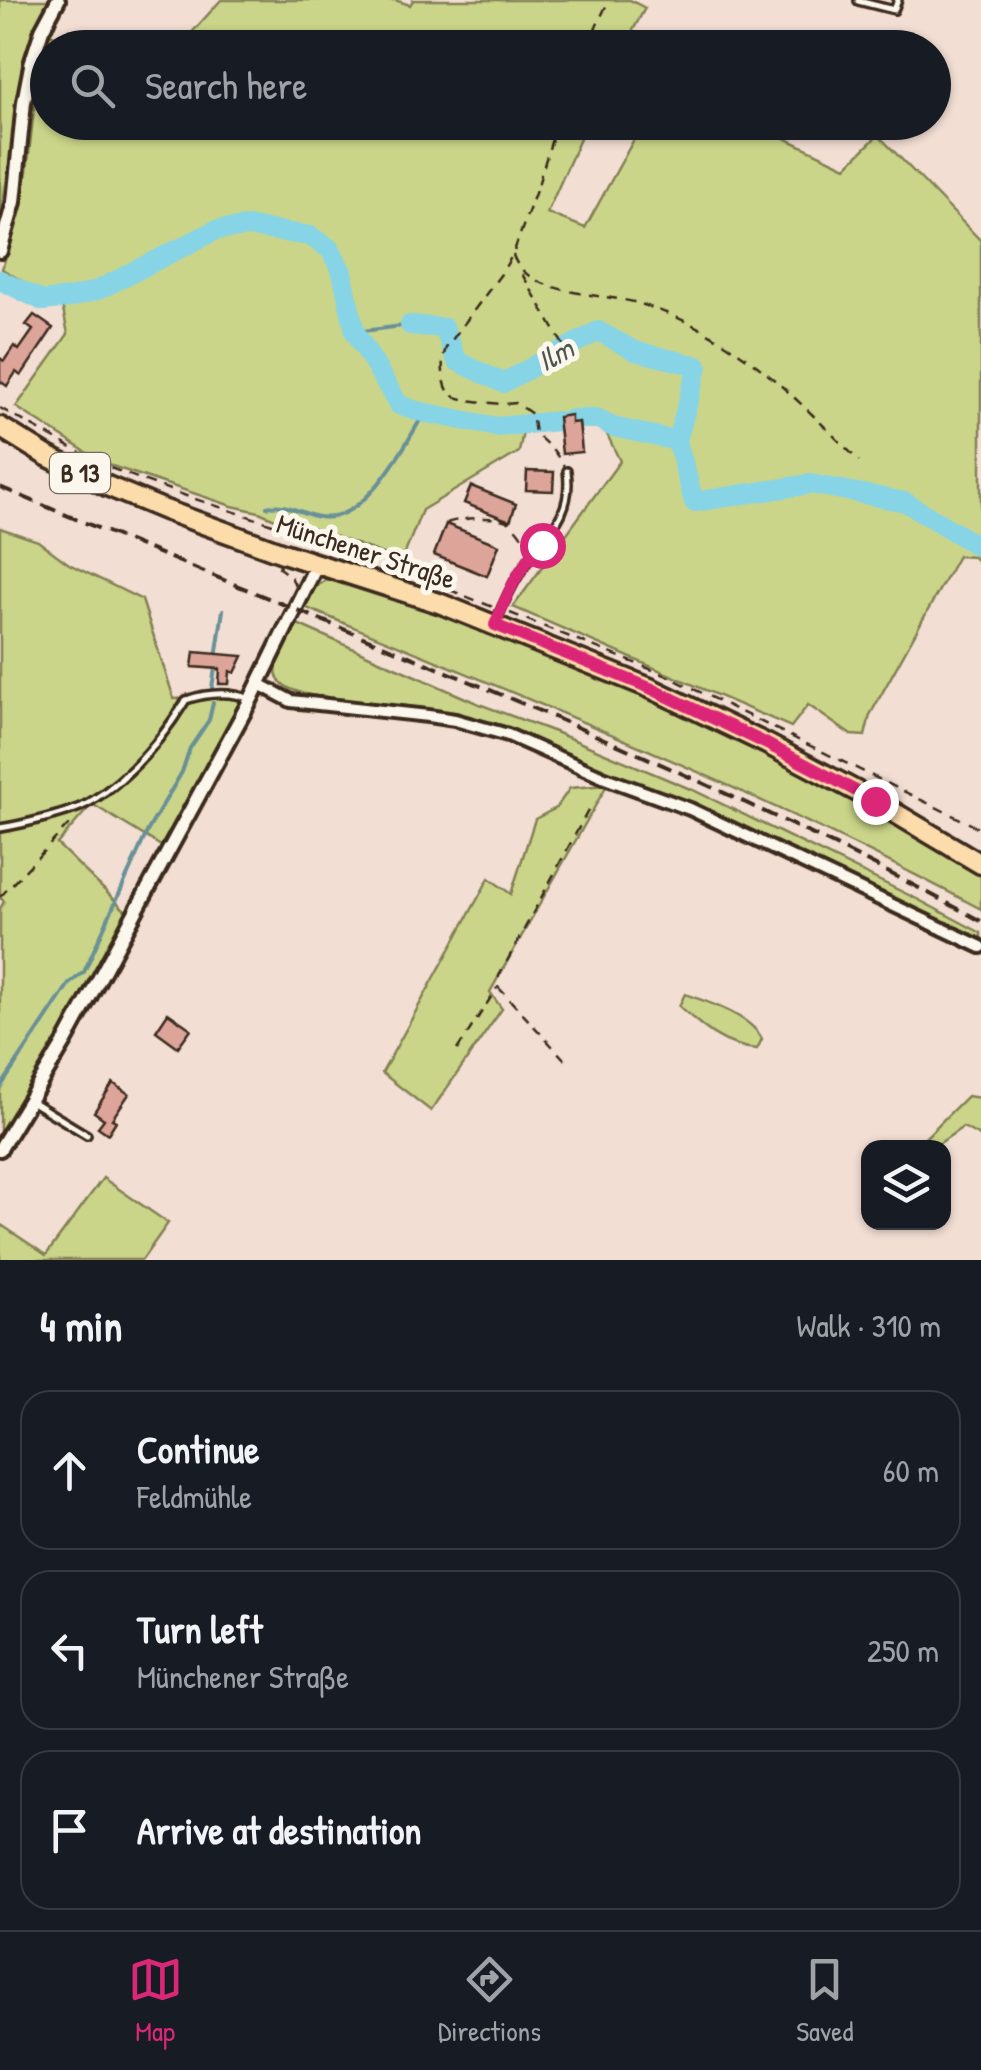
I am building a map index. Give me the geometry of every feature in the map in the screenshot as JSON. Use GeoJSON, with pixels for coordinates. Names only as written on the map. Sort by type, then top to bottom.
{"type":"FeatureCollection","features":[{"type":"Feature","properties":{"kind":"main road","name":"Münchener Straße"},"geometry":{"type":"LineString","coordinates":[[0,428],[47,456],[164,510],[438,603],[650,688],[875,801],[981,864]]}},
{"type":"Feature","properties":{"kind":"street"},"geometry":{"type":"LineString","coordinates":[[42,30],[58,0]]}},
{"type":"Feature","properties":{"kind":"street"},"geometry":{"type":"LineString","coordinates":[[0,251],[14,202],[30,70]]}},
{"type":"Feature","properties":{"kind":"street"},"geometry":{"type":"LineString","coordinates":[[0,1148],[31,1101],[251,699],[317,564]]}},
{"type":"Feature","properties":{"kind":"street"},"geometry":{"type":"LineString","coordinates":[[258,684],[291,701],[428,716],[508,735],[604,778],[690,810],[981,947]]}},
{"type":"Feature","properties":{"kind":"lane"},"geometry":{"type":"LineString","coordinates":[[858,1],[894,10],[898,0]]}},
{"type":"Feature","properties":{"kind":"lane"},"geometry":{"type":"LineString","coordinates":[[495,625],[533,552],[559,520],[567,492],[567,471]]}},
{"type":"Feature","properties":{"kind":"lane"},"geometry":{"type":"LineString","coordinates":[[0,828],[88,804],[133,770],[186,700],[234,694],[251,699]]}},
{"type":"Feature","properties":{"kind":"lane"},"geometry":{"type":"LineString","coordinates":[[31,1101],[86,1136]]}},
{"type":"Feature","properties":{"kind":"path"},"geometry":{"type":"LineString","coordinates":[[594,30],[608,0]]}},
{"type":"Feature","properties":{"kind":"path"},"geometry":{"type":"LineString","coordinates":[[552,140],[513,254],[442,356],[447,390],[457,399],[496,406],[516,403],[532,414],[535,433],[567,471]]}},
{"type":"Feature","properties":{"kind":"path"},"geometry":{"type":"LineString","coordinates":[[513,254],[569,355]]}},
{"type":"Feature","properties":{"kind":"path"},"geometry":{"type":"LineString","coordinates":[[520,270],[553,286],[662,311],[715,335],[780,385],[859,461]]}},
{"type":"Feature","properties":{"kind":"path"},"geometry":{"type":"LineString","coordinates":[[447,523],[457,519],[502,519],[514,527],[533,552]]}},
{"type":"Feature","properties":{"kind":"path"},"geometry":{"type":"LineString","coordinates":[[284,553],[279,568],[295,584],[293,597]]}},
{"type":"Feature","properties":{"kind":"path"},"geometry":{"type":"LineString","coordinates":[[0,897],[88,804]]}},
{"type":"Feature","properties":{"kind":"path"},"geometry":{"type":"LineString","coordinates":[[457,1050],[498,987],[499,976],[590,808]]}},
{"type":"Feature","properties":{"kind":"path"},"geometry":{"type":"LineString","coordinates":[[498,987],[565,1060]]}},
{"type":"Feature","properties":{"kind":"green space"},"geometry":{"type":"Polygon","coordinates":[[[0,0],[52,0],[35,30],[30,30],[0,220],[0,0]]]}},
{"type":"Feature","properties":{"kind":"green space"},"geometry":{"type":"Polygon","coordinates":[[[221,0],[395,0],[410,5],[413,0],[630,0],[645,8],[633,30],[194,30],[221,0]]]}},
{"type":"Feature","properties":{"kind":"green space"},"geometry":{"type":"Polygon","coordinates":[[[31,140],[579,140],[547,213],[585,228],[634,140],[789,140],[846,167],[873,140],[883,140],[981,241],[981,563],[973,557],[958,556],[870,715],[865,736],[851,735],[808,705],[791,727],[513,607],[620,461],[601,422],[524,427],[519,452],[422,510],[402,561],[315,529],[298,529],[259,512],[103,463],[16,407],[68,334],[62,305],[2,269],[31,140]]]}},
{"type":"Feature","properties":{"kind":"green space"},"geometry":{"type":"Polygon","coordinates":[[[0,528],[38,541],[69,564],[142,600],[174,699],[230,695],[242,701],[161,846],[92,804],[57,844],[128,913],[0,1139],[0,909],[4,901],[0,898],[0,528]]]}},
{"type":"Feature","properties":{"kind":"green space"},"geometry":{"type":"Polygon","coordinates":[[[335,577],[590,670],[780,757],[981,872],[981,909],[731,786],[302,606],[319,584],[335,577]]]}},
{"type":"Feature","properties":{"kind":"green space"},"geometry":{"type":"Polygon","coordinates":[[[295,623],[479,704],[695,791],[981,933],[981,947],[891,898],[752,831],[516,732],[436,710],[297,692],[278,679],[276,671],[295,623]]]}},
{"type":"Feature","properties":{"kind":"green space"},"geometry":{"type":"Polygon","coordinates":[[[607,785],[490,992],[502,1009],[431,1111],[382,1073],[489,878],[511,894],[535,819],[556,808],[570,788],[607,785]]]}},
{"type":"Feature","properties":{"kind":"green space"},"geometry":{"type":"Polygon","coordinates":[[[685,994],[749,1023],[762,1039],[757,1049],[724,1040],[705,1028],[679,1006],[685,994]]]}},
{"type":"Feature","properties":{"kind":"green space"},"geometry":{"type":"Polygon","coordinates":[[[967,1096],[981,1098],[981,1137],[963,1127],[944,1140],[925,1138],[967,1096]]]}},
{"type":"Feature","properties":{"kind":"green space"},"geometry":{"type":"Polygon","coordinates":[[[103,1178],[168,1223],[142,1260],[0,1260],[0,1224],[46,1255],[103,1178]]]}},
{"type":"Feature","properties":{"kind":"building"},"geometry":{"type":"Polygon","coordinates":[[[34,315],[53,328],[21,376],[16,372],[7,386],[0,381],[0,358],[4,361],[14,346],[19,350],[33,330],[26,325],[34,315]]]}},
{"type":"Feature","properties":{"kind":"building"},"geometry":{"type":"Polygon","coordinates":[[[571,415],[571,423],[579,422],[582,452],[562,454],[558,417],[571,415]]]}},
{"type":"Feature","properties":{"kind":"building"},"geometry":{"type":"Polygon","coordinates":[[[527,471],[554,472],[553,491],[526,490],[527,471]]]}},
{"type":"Feature","properties":{"kind":"building"},"geometry":{"type":"Polygon","coordinates":[[[471,486],[516,504],[510,521],[464,503],[471,486]]]}},
{"type":"Feature","properties":{"kind":"building"},"geometry":{"type":"Polygon","coordinates":[[[446,524],[499,545],[487,576],[434,555],[446,524]]]}},
{"type":"Feature","properties":{"kind":"building"},"geometry":{"type":"Polygon","coordinates":[[[194,652],[243,656],[235,673],[230,671],[229,684],[219,684],[220,669],[192,667],[194,652]]]}},
{"type":"Feature","properties":{"kind":"building"},"geometry":{"type":"Polygon","coordinates":[[[168,1013],[191,1029],[178,1047],[156,1031],[168,1013]]]}},
{"type":"Feature","properties":{"kind":"building"},"geometry":{"type":"Polygon","coordinates":[[[113,1083],[129,1094],[112,1119],[116,1121],[108,1134],[98,1127],[104,1119],[94,1112],[113,1083]]]}},
{"type":"Feature","properties":{"kind":"waterway","name":"Ilm"},"geometry":{"type":"LineString","coordinates":[[0,280],[43,301],[70,298],[98,290],[216,230],[250,227],[310,236],[330,249],[342,272],[355,332],[399,405],[497,427],[558,421]]}},
{"type":"Feature","properties":{"kind":"waterway","name":"Ilm"},"geometry":{"type":"LineString","coordinates":[[355,332],[410,325]]}},
{"type":"Feature","properties":{"kind":"waterway","name":"Ilm"},"geometry":{"type":"LineString","coordinates":[[410,325],[444,328],[457,361],[503,383],[598,331],[635,351],[698,366],[677,441],[694,502],[810,484],[905,502],[981,548]]}},
{"type":"Feature","properties":{"kind":"waterway"},"geometry":{"type":"LineString","coordinates":[[267,507],[287,507],[319,517],[336,516],[352,509],[381,480],[424,413]]}},
{"type":"Feature","properties":{"kind":"waterway","name":"Ilm"},"geometry":{"type":"LineString","coordinates":[[571,419],[599,419],[613,427],[677,441]]}},
{"type":"Feature","properties":{"kind":"waterway"},"geometry":{"type":"LineString","coordinates":[[216,658],[223,610]]}},
{"type":"Feature","properties":{"kind":"waterway"},"geometry":{"type":"LineString","coordinates":[[212,688],[215,668]]}},
{"type":"Feature","properties":{"kind":"waterway"},"geometry":{"type":"LineString","coordinates":[[0,1088],[69,984],[84,972],[148,830],[182,772],[190,748],[209,720],[213,703]]}},
{"type":"Feature","properties":{"kind":"railway"},"geometry":{"type":"LineString","coordinates":[[0,487],[619,745],[862,859],[981,921]]}},
{"type":"Feature","properties":{"kind":"route"},"geometry":{"type":"LineString","coordinates":[[542,545],[519,573],[495,625],[650,688],[875,801]]}}]}
